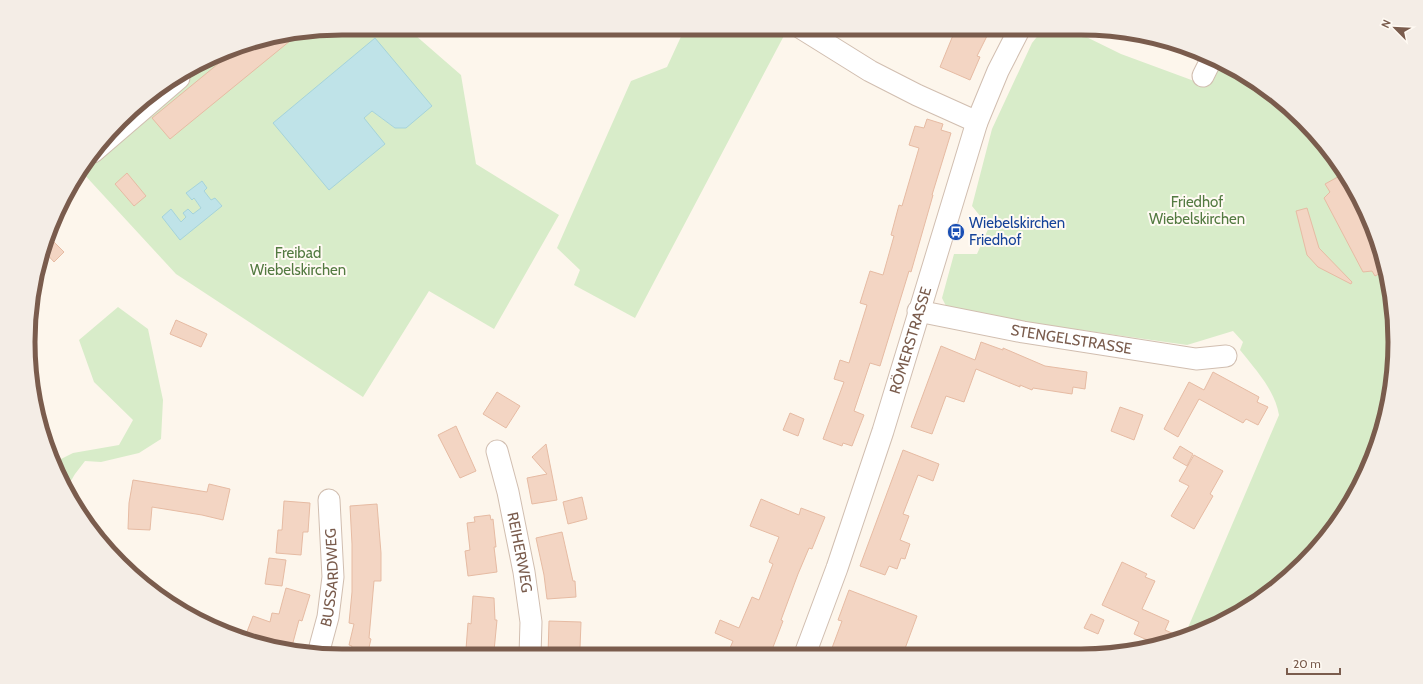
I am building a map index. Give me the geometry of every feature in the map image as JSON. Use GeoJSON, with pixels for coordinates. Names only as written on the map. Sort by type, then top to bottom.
{"type":"FeatureCollection","features":[{"type":"Feature","properties":{"kind":"street"},"geometry":{"type":"LineString","coordinates":[[812,35],[870,71],[917,95],[977,122]]}},
{"type":"Feature","properties":{"kind":"street","name":"RÖMERSTRASSE"},"geometry":{"type":"LineString","coordinates":[[807,649],[837,568],[885,424],[918,311],[977,122],[998,71],[1016,35]]}},
{"type":"Feature","properties":{"kind":"street"},"geometry":{"type":"LineString","coordinates":[[132,118],[159,95]]}},
{"type":"Feature","properties":{"kind":"street","name":"STENGELSTRASSE"},"geometry":{"type":"LineString","coordinates":[[918,311],[1023,332],[1196,359],[1226,356]]}},
{"type":"Feature","properties":{"kind":"street","name":"REIHERWEG"},"geometry":{"type":"LineString","coordinates":[[497,451],[508,492],[524,572],[531,622],[530,649]]}},
{"type":"Feature","properties":{"kind":"street","name":"BUSSARDWEG"},"geometry":{"type":"LineString","coordinates":[[320,648],[328,617],[333,577],[329,500]]}},
{"type":"Feature","properties":{"kind":"green space","name":"Freibad Wiebelskirchen"},"geometry":{"type":"Polygon","coordinates":[[[415,35],[461,75],[476,164],[559,215],[494,329],[429,291],[363,397],[176,274],[85,175],[108,143],[184,79],[225,58],[243,51],[282,41],[322,36],[415,35]],[[375,38],[364,118],[372,111],[395,128],[375,38]],[[204,191],[194,198],[201,208],[193,215],[188,209],[186,217],[181,222],[171,210],[180,240],[211,201],[204,191]]]}},
{"type":"Feature","properties":{"kind":"green space"},"geometry":{"type":"Polygon","coordinates":[[[682,35],[784,35],[635,318],[574,285],[580,270],[557,248],[631,81],[667,67],[682,35]]]}},
{"type":"Feature","properties":{"kind":"green space","name":"Friedhof Wiebelskirchen"},"geometry":{"type":"Polygon","coordinates":[[[1038,35],[1082,35],[1121,54],[1205,85],[1215,66],[1252,87],[1283,111],[1325,155],[1356,206],[1372,243],[1378,263],[1387,322],[1388,342],[1385,382],[1378,421],[1372,441],[1347,496],[1325,529],[1312,544],[1268,586],[1234,608],[1187,630],[1279,415],[1277,406],[1269,388],[1240,350],[1243,342],[1233,331],[1187,345],[1031,323],[946,306],[942,298],[954,254],[977,254],[989,227],[972,206],[992,129],[1032,43],[1038,35]]]}},
{"type":"Feature","properties":{"kind":"green space"},"geometry":{"type":"Polygon","coordinates":[[[118,307],[148,329],[163,400],[161,439],[139,453],[101,462],[85,461],[70,483],[59,460],[73,453],[119,445],[133,420],[94,382],[79,340],[118,307]]]}},
{"type":"Feature","properties":{"kind":"water"},"geometry":{"type":"Polygon","coordinates":[[[375,38],[432,106],[406,128],[395,128],[372,111],[364,118],[385,144],[329,190],[273,123],[375,38]]]}},
{"type":"Feature","properties":{"kind":"water"},"geometry":{"type":"Polygon","coordinates":[[[202,181],[207,188],[204,191],[211,200],[215,198],[222,206],[180,240],[162,217],[171,209],[181,222],[186,217],[183,213],[188,209],[193,214],[201,208],[194,198],[192,200],[186,193],[202,181]]]}},
{"type":"Feature","properties":{"kind":"building"},"geometry":{"type":"Polygon","coordinates":[[[953,35],[988,35],[977,56],[980,57],[970,80],[940,67],[953,35]]]}},
{"type":"Feature","properties":{"kind":"building"},"geometry":{"type":"Polygon","coordinates":[[[292,40],[170,139],[152,118],[225,58],[263,45],[292,40]]]}},
{"type":"Feature","properties":{"kind":"building"},"geometry":{"type":"Polygon","coordinates":[[[927,119],[943,124],[941,130],[951,133],[911,272],[909,271],[880,366],[870,363],[854,411],[864,415],[852,446],[843,443],[842,446],[823,439],[844,382],[834,379],[840,360],[849,363],[867,305],[860,303],[870,271],[883,275],[894,236],[891,235],[899,205],[902,206],[919,148],[909,145],[915,126],[924,128],[927,119]]]}},
{"type":"Feature","properties":{"kind":"building"},"geometry":{"type":"Polygon","coordinates":[[[127,173],[146,196],[134,206],[115,184],[127,173]]]}},
{"type":"Feature","properties":{"kind":"building"},"geometry":{"type":"Polygon","coordinates":[[[1339,176],[1365,225],[1372,243],[1380,273],[1375,276],[1372,271],[1363,272],[1324,198],[1330,192],[1325,184],[1339,176]]]}},
{"type":"Feature","properties":{"kind":"building"},"geometry":{"type":"Polygon","coordinates":[[[1307,208],[1319,248],[1352,282],[1351,284],[1318,267],[1307,255],[1296,211],[1307,208]]]}},
{"type":"Feature","properties":{"kind":"building"},"geometry":{"type":"Polygon","coordinates":[[[52,240],[64,252],[54,262],[47,255],[52,240]]]}},
{"type":"Feature","properties":{"kind":"building"},"geometry":{"type":"Polygon","coordinates":[[[176,320],[207,334],[201,347],[170,334],[176,320]]]}},
{"type":"Feature","properties":{"kind":"building"},"geometry":{"type":"Polygon","coordinates":[[[981,342],[1003,350],[1003,348],[1045,366],[1087,372],[1085,389],[1073,387],[1072,394],[1033,388],[1032,390],[1020,385],[1020,387],[976,369],[964,402],[946,396],[932,434],[911,427],[941,346],[975,360],[981,342]]]}},
{"type":"Feature","properties":{"kind":"building"},"geometry":{"type":"Polygon","coordinates":[[[1213,372],[1259,397],[1257,402],[1268,407],[1258,425],[1246,419],[1243,423],[1199,399],[1178,437],[1164,429],[1189,382],[1204,390],[1213,372]]]}},
{"type":"Feature","properties":{"kind":"building"},"geometry":{"type":"Polygon","coordinates":[[[497,392],[520,406],[506,428],[483,414],[497,392]]]}},
{"type":"Feature","properties":{"kind":"building"},"geometry":{"type":"Polygon","coordinates":[[[1120,407],[1143,415],[1134,440],[1111,431],[1120,407]]]}},
{"type":"Feature","properties":{"kind":"building"},"geometry":{"type":"Polygon","coordinates":[[[790,413],[804,419],[798,436],[783,430],[790,413]]]}},
{"type":"Feature","properties":{"kind":"building"},"geometry":{"type":"Polygon","coordinates":[[[456,426],[476,471],[460,478],[438,435],[456,426]]]}},
{"type":"Feature","properties":{"kind":"building"},"geometry":{"type":"Polygon","coordinates":[[[546,444],[557,500],[532,504],[527,478],[547,474],[532,457],[546,444]]]}},
{"type":"Feature","properties":{"kind":"building"},"geometry":{"type":"Polygon","coordinates":[[[1180,446],[1193,454],[1187,466],[1173,458],[1180,446]]]}},
{"type":"Feature","properties":{"kind":"building"},"geometry":{"type":"Polygon","coordinates":[[[903,450],[939,464],[933,481],[918,475],[903,514],[909,516],[900,540],[910,544],[905,559],[901,558],[897,569],[889,566],[885,575],[860,566],[903,450]]]}},
{"type":"Feature","properties":{"kind":"building"},"geometry":{"type":"Polygon","coordinates":[[[1194,455],[1223,471],[1210,494],[1213,496],[1194,529],[1171,516],[1189,486],[1179,481],[1194,455]]]}},
{"type":"Feature","properties":{"kind":"building"},"geometry":{"type":"Polygon","coordinates":[[[133,480],[207,492],[209,484],[230,489],[223,520],[152,507],[150,530],[128,529],[129,503],[133,480]]]}},
{"type":"Feature","properties":{"kind":"building"},"geometry":{"type":"Polygon","coordinates":[[[582,497],[587,519],[568,524],[563,502],[582,497]]]}},
{"type":"Feature","properties":{"kind":"building"},"geometry":{"type":"Polygon","coordinates":[[[761,499],[799,515],[801,508],[825,517],[812,549],[809,548],[798,574],[772,649],[730,649],[733,641],[715,633],[720,620],[739,628],[752,597],[759,600],[773,564],[769,562],[779,537],[750,526],[761,499]]]}},
{"type":"Feature","properties":{"kind":"building"},"geometry":{"type":"Polygon","coordinates":[[[284,501],[310,503],[308,532],[303,532],[301,555],[276,553],[278,530],[282,530],[284,501]]]}},
{"type":"Feature","properties":{"kind":"building"},"geometry":{"type":"Polygon","coordinates":[[[377,504],[381,553],[381,581],[374,581],[369,638],[371,639],[369,649],[351,649],[352,646],[349,645],[354,624],[349,623],[352,592],[350,506],[377,504]]]}},
{"type":"Feature","properties":{"kind":"building"},"geometry":{"type":"Polygon","coordinates":[[[490,515],[491,520],[493,519],[497,572],[468,576],[465,551],[470,550],[467,523],[475,522],[474,517],[490,515]]]}},
{"type":"Feature","properties":{"kind":"building"},"geometry":{"type":"Polygon","coordinates":[[[562,532],[573,581],[575,581],[576,597],[547,599],[544,575],[536,538],[562,532]]]}},
{"type":"Feature","properties":{"kind":"building"},"geometry":{"type":"Polygon","coordinates":[[[269,558],[286,560],[282,586],[265,584],[269,558]]]}},
{"type":"Feature","properties":{"kind":"building"},"geometry":{"type":"Polygon","coordinates":[[[1122,562],[1147,574],[1145,577],[1155,581],[1142,609],[1169,621],[1165,630],[1175,634],[1150,641],[1134,634],[1139,622],[1102,605],[1122,562]]]}},
{"type":"Feature","properties":{"kind":"building"},"geometry":{"type":"Polygon","coordinates":[[[286,588],[310,595],[302,621],[299,620],[292,645],[246,634],[253,616],[270,622],[272,613],[279,614],[286,588]]]}},
{"type":"Feature","properties":{"kind":"building"},"geometry":{"type":"Polygon","coordinates":[[[849,590],[917,616],[905,649],[832,648],[842,621],[838,620],[849,590]]]}},
{"type":"Feature","properties":{"kind":"building"},"geometry":{"type":"Polygon","coordinates":[[[473,596],[494,598],[495,620],[497,620],[494,649],[466,649],[468,623],[471,624],[473,596]]]}},
{"type":"Feature","properties":{"kind":"building"},"geometry":{"type":"Polygon","coordinates":[[[1091,614],[1104,620],[1098,634],[1084,628],[1091,614]]]}},
{"type":"Feature","properties":{"kind":"building"},"geometry":{"type":"Polygon","coordinates":[[[549,621],[581,622],[580,648],[548,649],[549,621]]]}},
{"type":"Feature","properties":{"kind":"place","name":"Wiebelskirchen Friedhof"},"geometry":{"type":"Point","coordinates":[956,232]}}]}
